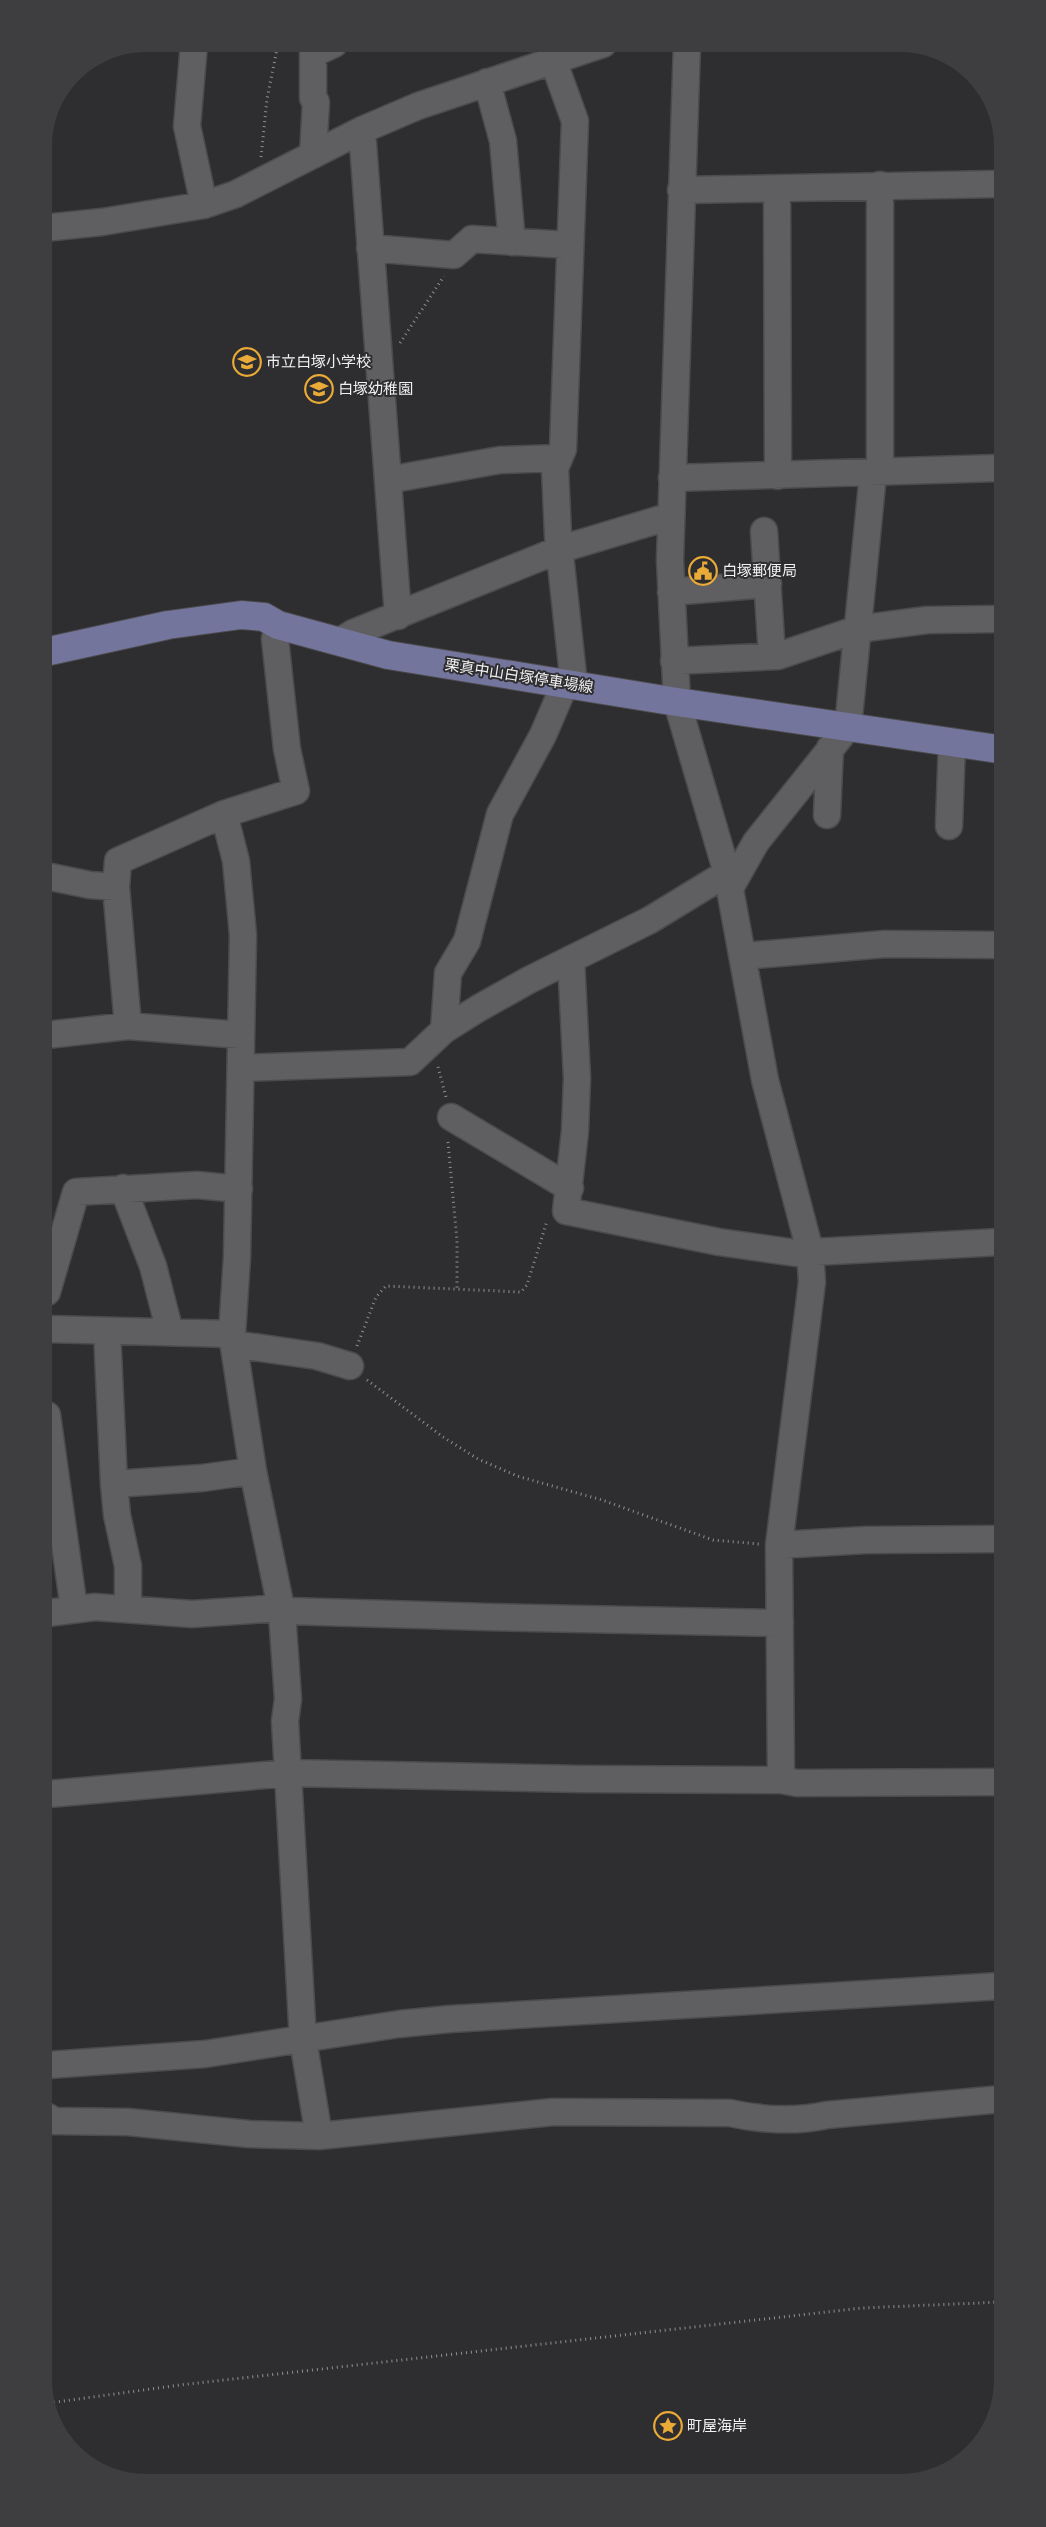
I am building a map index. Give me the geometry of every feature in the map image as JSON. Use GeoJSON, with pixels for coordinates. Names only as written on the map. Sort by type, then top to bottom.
{"type":"FeatureCollection","features":[{"type":"Feature","properties":{"kind":"main road","name":"栗真中山白塚停車場線"},"geometry":{"type":"LineString","coordinates":[[53,650],[168,625],[241,616],[264,617],[278,625],[388,655],[677,702],[994,748]]}},
{"type":"Feature","properties":{"kind":"street"},"geometry":{"type":"LineString","coordinates":[[193,53],[187,126],[204,205]]}},
{"type":"Feature","properties":{"kind":"street"},"geometry":{"type":"LineString","coordinates":[[313,155],[316,102],[313,98],[313,54],[315,53]]}},
{"type":"Feature","properties":{"kind":"street"},"geometry":{"type":"LineString","coordinates":[[53,227],[102,222],[204,205],[236,194],[362,130],[418,106],[575,53]]}},
{"type":"Feature","properties":{"kind":"street"},"geometry":{"type":"LineString","coordinates":[[687,53],[672,478],[671,592],[677,702],[729,881],[765,1080],[810,1251],[812,1282],[779,1545],[781,1780]]}},
{"type":"Feature","properties":{"kind":"street"},"geometry":{"type":"LineString","coordinates":[[444,1030],[448,973],[467,941],[500,814],[570,685],[561,549],[558,536],[555,468],[563,449],[575,121],[553,60]]}},
{"type":"Feature","properties":{"kind":"street"},"geometry":{"type":"LineString","coordinates":[[487,82],[503,141],[512,242]]}},
{"type":"Feature","properties":{"kind":"street"},"geometry":{"type":"LineString","coordinates":[[362,130],[398,616]]}},
{"type":"Feature","properties":{"kind":"street"},"geometry":{"type":"LineString","coordinates":[[681,190],[777,190],[880,185],[994,184]]}},
{"type":"Feature","properties":{"kind":"street"},"geometry":{"type":"LineString","coordinates":[[241,1068],[410,1062],[444,1030],[496,999],[571,959],[729,881],[756,842],[848,727],[876,473],[880,185]]}},
{"type":"Feature","properties":{"kind":"street"},"geometry":{"type":"LineString","coordinates":[[777,190],[778,476]]}},
{"type":"Feature","properties":{"kind":"street"},"geometry":{"type":"LineString","coordinates":[[370,248],[454,254],[472,238],[569,246]]}},
{"type":"Feature","properties":{"kind":"street"},"geometry":{"type":"LineString","coordinates":[[388,480],[500,460],[559,458]]}},
{"type":"Feature","properties":{"kind":"street"},"geometry":{"type":"LineString","coordinates":[[672,478],[994,468]]}},
{"type":"Feature","properties":{"kind":"street"},"geometry":{"type":"LineString","coordinates":[[340,641],[353,633],[561,549],[672,516]]}},
{"type":"Feature","properties":{"kind":"street"},"geometry":{"type":"LineString","coordinates":[[764,531],[772,656]]}},
{"type":"Feature","properties":{"kind":"street"},"geometry":{"type":"LineString","coordinates":[[671,592],[768,584]]}},
{"type":"Feature","properties":{"kind":"street"},"geometry":{"type":"LineString","coordinates":[[674,661],[772,656],[858,629],[927,620],[994,619]]}},
{"type":"Feature","properties":{"kind":"street"},"geometry":{"type":"LineString","coordinates":[[128,1026],[116,887],[118,861],[224,814],[296,791],[285,730],[275,639],[278,625]]}},
{"type":"Feature","properties":{"kind":"street"},"geometry":{"type":"LineString","coordinates":[[949,826],[952,742]]}},
{"type":"Feature","properties":{"kind":"street"},"geometry":{"type":"LineString","coordinates":[[827,815],[830,748]]}},
{"type":"Feature","properties":{"kind":"street"},"geometry":{"type":"LineString","coordinates":[[224,814],[236,861],[241,895],[243,935],[239,1189],[232,1339],[253,1471],[282,1611],[288,1700],[286,1720],[303,2040],[319,2136]]}},
{"type":"Feature","properties":{"kind":"street"},"geometry":{"type":"LineString","coordinates":[[53,877],[90,885],[116,887]]}},
{"type":"Feature","properties":{"kind":"street"},"geometry":{"type":"LineString","coordinates":[[744,956],[885,944],[994,945]]}},
{"type":"Feature","properties":{"kind":"street"},"geometry":{"type":"LineString","coordinates":[[568,1200],[577,1078],[571,959]]}},
{"type":"Feature","properties":{"kind":"street"},"geometry":{"type":"LineString","coordinates":[[53,1034],[128,1026],[240,1034]]}},
{"type":"Feature","properties":{"kind":"street"},"geometry":{"type":"LineString","coordinates":[[451,1117],[568,1200],[719,1242],[796,1253],[994,1242]]}},
{"type":"Feature","properties":{"kind":"street"},"geometry":{"type":"LineString","coordinates":[[52,1273],[76,1192],[197,1185],[239,1189]]}},
{"type":"Feature","properties":{"kind":"street"},"geometry":{"type":"LineString","coordinates":[[123,1188],[153,1266],[170,1332]]}},
{"type":"Feature","properties":{"kind":"street"},"geometry":{"type":"LineString","coordinates":[[52,1329],[170,1332],[232,1339],[316,1356],[350,1366]]}},
{"type":"Feature","properties":{"kind":"street"},"geometry":{"type":"LineString","coordinates":[[107,1331],[114,1484],[117,1515],[128,1566],[128,1608]]}},
{"type":"Feature","properties":{"kind":"street"},"geometry":{"type":"LineString","coordinates":[[52,1454],[74,1609]]}},
{"type":"Feature","properties":{"kind":"street"},"geometry":{"type":"LineString","coordinates":[[114,1484],[202,1478],[253,1471]]}},
{"type":"Feature","properties":{"kind":"street"},"geometry":{"type":"LineString","coordinates":[[779,1545],[866,1540],[994,1539]]}},
{"type":"Feature","properties":{"kind":"street"},"geometry":{"type":"LineString","coordinates":[[52,1612],[74,1609],[128,1608],[192,1614],[288,1611],[487,1618],[780,1622]]}},
{"type":"Feature","properties":{"kind":"street"},"geometry":{"type":"LineString","coordinates":[[52,1794],[289,1773],[580,1779],[781,1780],[797,1783],[994,1782]]}},
{"type":"Feature","properties":{"kind":"street"},"geometry":{"type":"LineString","coordinates":[[52,2065],[205,2054],[399,2024],[450,2019],[994,1986]]}},
{"type":"Feature","properties":{"kind":"street"},"geometry":{"type":"LineString","coordinates":[[52,2120],[128,2122],[241,2133],[319,2136],[553,2112],[730,2112],[744,2116],[806,2120],[827,2115],[994,2100]]}},
{"type":"Feature","properties":{"kind":"path"},"geometry":{"type":"LineString","coordinates":[[267,178],[261,153],[267,100],[276,53]]}},
{"type":"Feature","properties":{"kind":"path"},"geometry":{"type":"LineString","coordinates":[[380,374],[447,272],[454,254]]}},
{"type":"Feature","properties":{"kind":"path"},"geometry":{"type":"LineString","coordinates":[[419,1054],[439,1067],[451,1117],[447,1132],[457,1241],[457,1288]]}},
{"type":"Feature","properties":{"kind":"path"},"geometry":{"type":"LineString","coordinates":[[568,1200],[551,1209],[527,1285],[521,1292],[386,1286],[376,1297],[370,1310],[350,1366],[443,1437],[478,1459],[517,1476],[602,1500],[713,1540],[779,1545]]}},
{"type":"Feature","properties":{"kind":"path"},"geometry":{"type":"LineString","coordinates":[[55,2402],[180,2385],[862,2308],[994,2302]]}},
{"type":"Feature","properties":{"kind":"place","name":"市立白塚小学校"},"geometry":{"type":"Point","coordinates":[247,362]}},
{"type":"Feature","properties":{"kind":"place","name":"白塚幼稚園"},"geometry":{"type":"Point","coordinates":[319,389]}},
{"type":"Feature","properties":{"kind":"place","name":"白塚郵便局"},"geometry":{"type":"Point","coordinates":[703,571]}},
{"type":"Feature","properties":{"kind":"place","name":"町屋海岸"},"geometry":{"type":"Point","coordinates":[668,2426]}}]}
